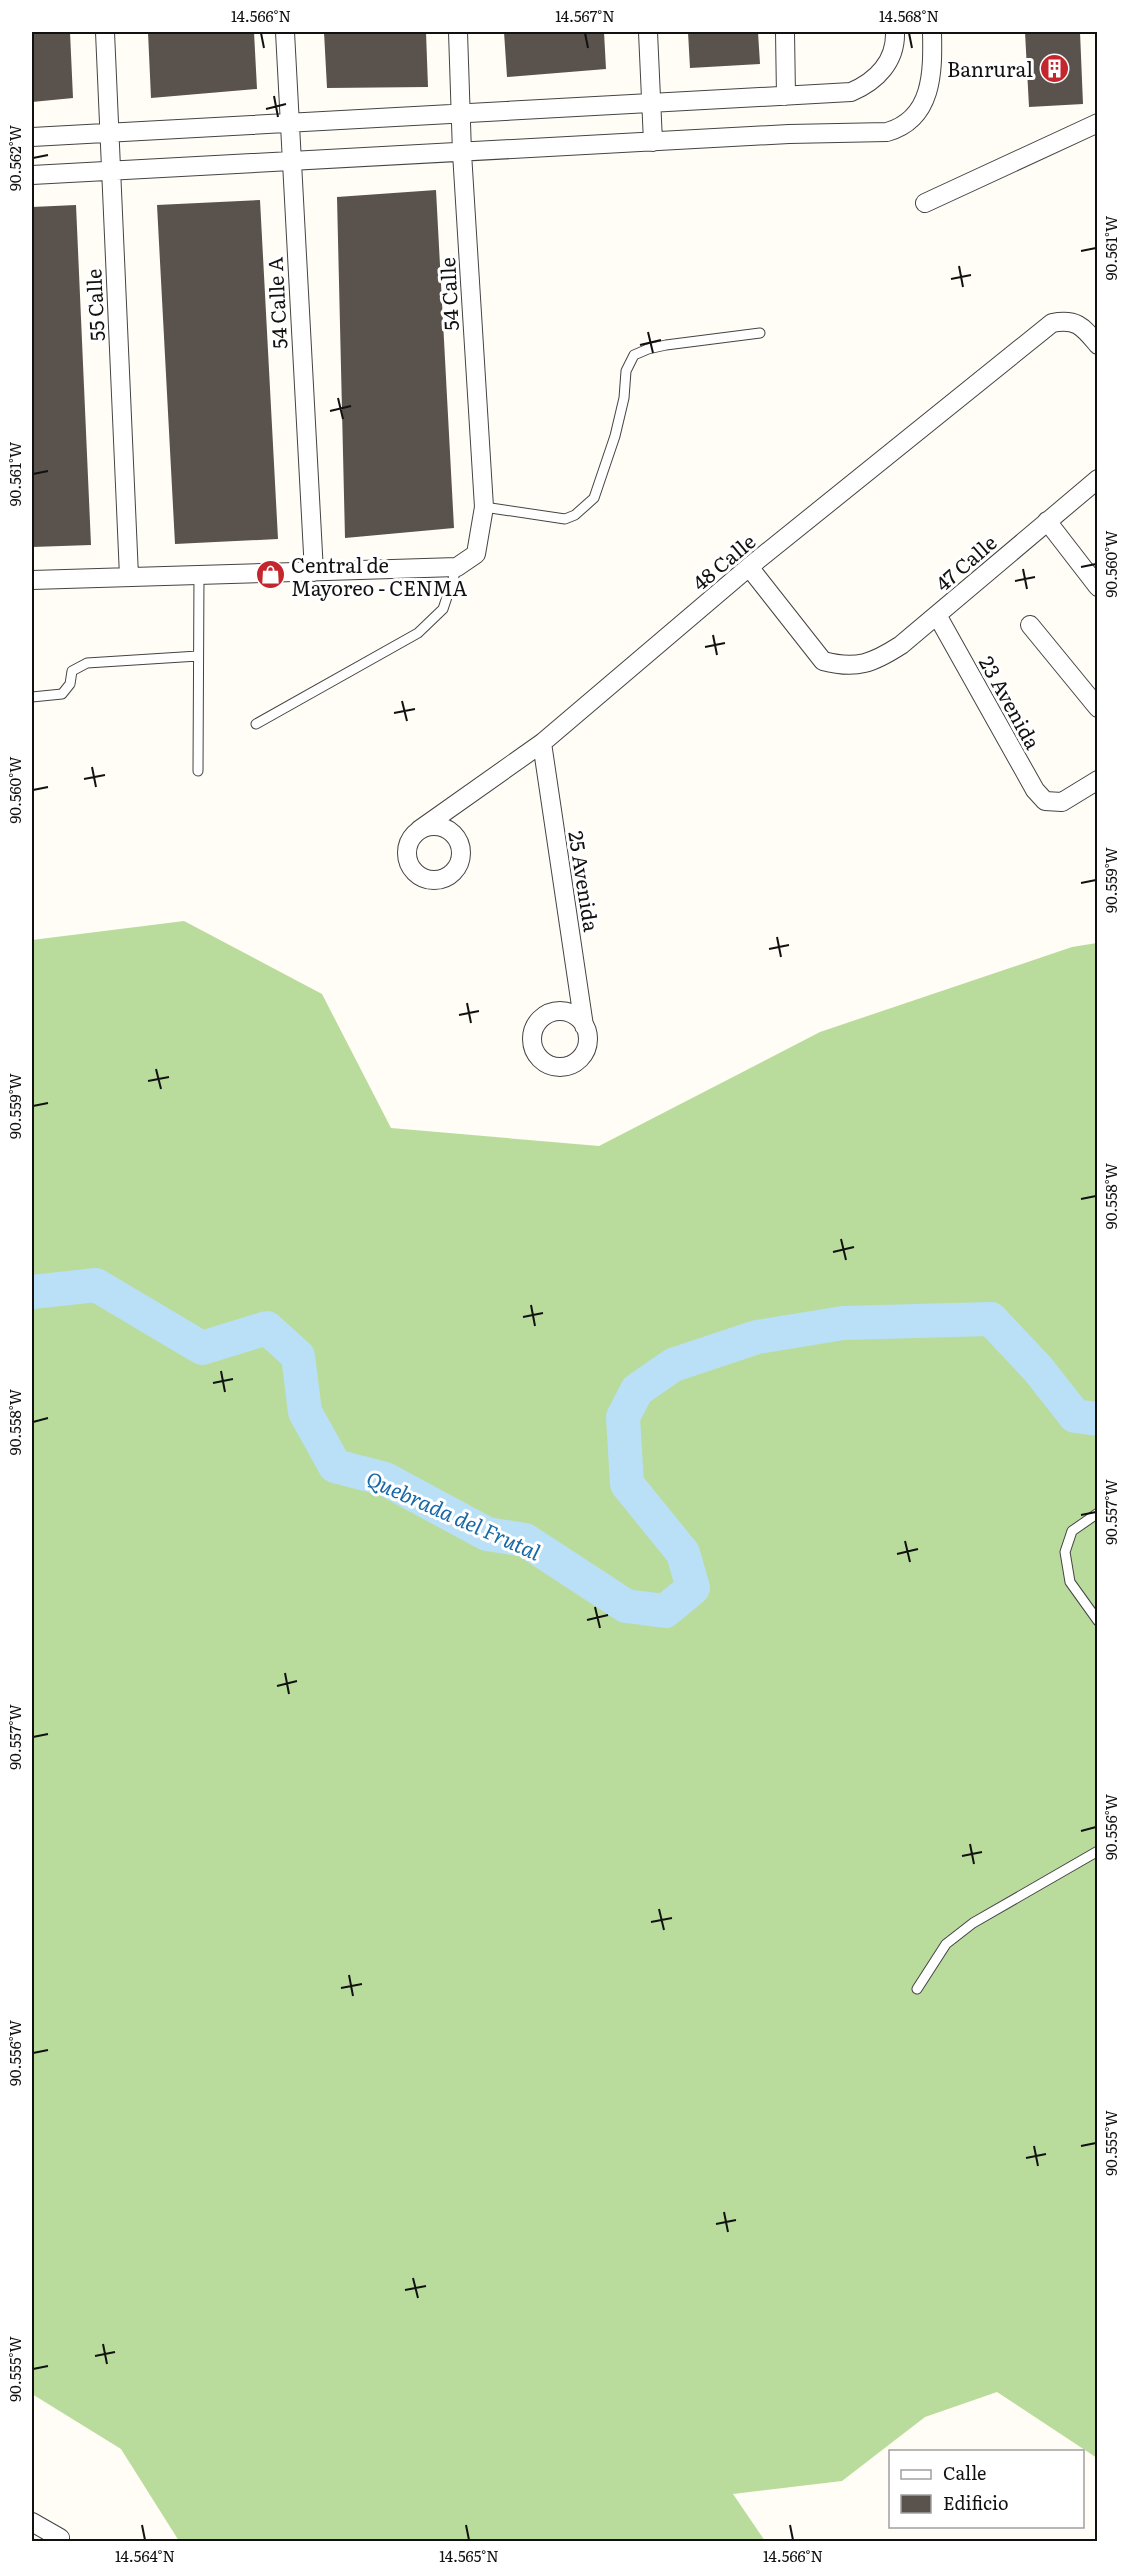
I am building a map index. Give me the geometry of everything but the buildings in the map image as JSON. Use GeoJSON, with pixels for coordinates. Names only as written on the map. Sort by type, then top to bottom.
{"type":"FeatureCollection","features":[{"type":"Feature","properties":{"kind":"street","name":"55 Calle"},"geometry":{"type":"LineString","coordinates":[[105,32],[129,576]]}},
{"type":"Feature","properties":{"kind":"street","name":"54 Calle A"},"geometry":{"type":"LineString","coordinates":[[285,32],[314,572]]}},
{"type":"Feature","properties":{"kind":"street","name":"54 Calle"},"geometry":{"type":"LineString","coordinates":[[457,567],[476,554],[484,507],[462,153],[458,32]]}},
{"type":"Feature","properties":{"kind":"street"},"geometry":{"type":"LineString","coordinates":[[648,32],[653,142]]}},
{"type":"Feature","properties":{"kind":"street"},"geometry":{"type":"LineString","coordinates":[[785,32],[786,96]]}},
{"type":"Feature","properties":{"kind":"street"},"geometry":{"type":"LineString","coordinates":[[32,137],[652,101],[851,92],[865,86],[884,69],[893,47],[895,32]]}},
{"type":"Feature","properties":{"kind":"street"},"geometry":{"type":"LineString","coordinates":[[32,176],[789,134],[886,132],[902,128],[915,114],[928,93],[932,80],[932,32]]}},
{"type":"Feature","properties":{"kind":"street"},"geometry":{"type":"LineString","coordinates":[[925,204],[1098,123]]}},
{"type":"Feature","properties":{"kind":"street","name":"48 Calle"},"geometry":{"type":"LineString","coordinates":[[419,830],[542,743],[749,567],[1052,323],[1068,320],[1083,328],[1098,345]]}},
{"type":"Feature","properties":{"kind":"street","name":"47 Calle"},"geometry":{"type":"LineString","coordinates":[[749,567],[824,661],[854,666],[877,661],[901,645],[1098,479]]}},
{"type":"Feature","properties":{"kind":"street"},"geometry":{"type":"LineString","coordinates":[[1047,521],[1098,587]]}},
{"type":"Feature","properties":{"kind":"street"},"geometry":{"type":"LineString","coordinates":[[32,580],[457,567]]}},
{"type":"Feature","properties":{"kind":"street","name":"23 Avenida"},"geometry":{"type":"LineString","coordinates":[[937,615],[1035,790],[1045,801],[1062,802],[1098,780]]}},
{"type":"Feature","properties":{"kind":"street"},"geometry":{"type":"LineString","coordinates":[[1030,625],[1098,708]]}},
{"type":"Feature","properties":{"kind":"street","name":"25 Avenida"},"geometry":{"type":"LineString","coordinates":[[542,743],[585,1026]]}},
{"type":"Feature","properties":{"kind":"street"},"geometry":{"type":"LineString","coordinates":[[32,2522],[60,2540]]}},
{"type":"Feature","properties":{"kind":"lane"},"geometry":{"type":"LineString","coordinates":[[484,507],[565,519],[575,515],[594,498],[612,447],[624,398],[626,371],[634,355],[648,348],[760,333]]}},
{"type":"Feature","properties":{"kind":"lane"},"geometry":{"type":"LineString","coordinates":[[256,724],[418,633],[443,609],[457,567]]}},
{"type":"Feature","properties":{"kind":"lane"},"geometry":{"type":"LineString","coordinates":[[198,574],[198,771]]}},
{"type":"Feature","properties":{"kind":"lane"},"geometry":{"type":"LineString","coordinates":[[32,697],[62,694],[70,684],[72,671],[87,663],[198,656]]}},
{"type":"Feature","properties":{"kind":"lane"},"geometry":{"type":"LineString","coordinates":[[1098,1513],[1072,1531],[1065,1552],[1070,1582],[1098,1621]]}},
{"type":"Feature","properties":{"kind":"lane"},"geometry":{"type":"LineString","coordinates":[[917,1989],[946,1944],[973,1923],[1098,1851]]}},
{"type":"Feature","properties":{"kind":"green space"},"geometry":{"type":"Polygon","coordinates":[[[184,921],[322,994],[391,1128],[599,1146],[820,1032],[1072,947],[1097,943],[1097,2458],[997,2392],[925,2417],[842,2481],[733,2494],[765,2541],[179,2541],[121,2449],[32,2394],[32,940],[184,921]]]}},
{"type":"Feature","properties":{"kind":"waterway","name":"Quebrada del Frutal"},"geometry":{"type":"LineString","coordinates":[[32,1292],[96,1285],[202,1348],[267,1328],[298,1356],[305,1412],[335,1466],[385,1479],[487,1534],[525,1540],[626,1606],[665,1611],[693,1588],[683,1553],[627,1484],[623,1417],[637,1390],[673,1365],[757,1337],[843,1323],[991,1319],[1038,1369],[1075,1416],[1098,1419]]}},
{"type":"Feature","properties":{"kind":"place","name":"Banrural"},"geometry":{"type":"Point","coordinates":[1054,68]}},
{"type":"Feature","properties":{"kind":"place","name":"Central de Mayoreo - CENMA"},"geometry":{"type":"Point","coordinates":[270,575]}}]}
